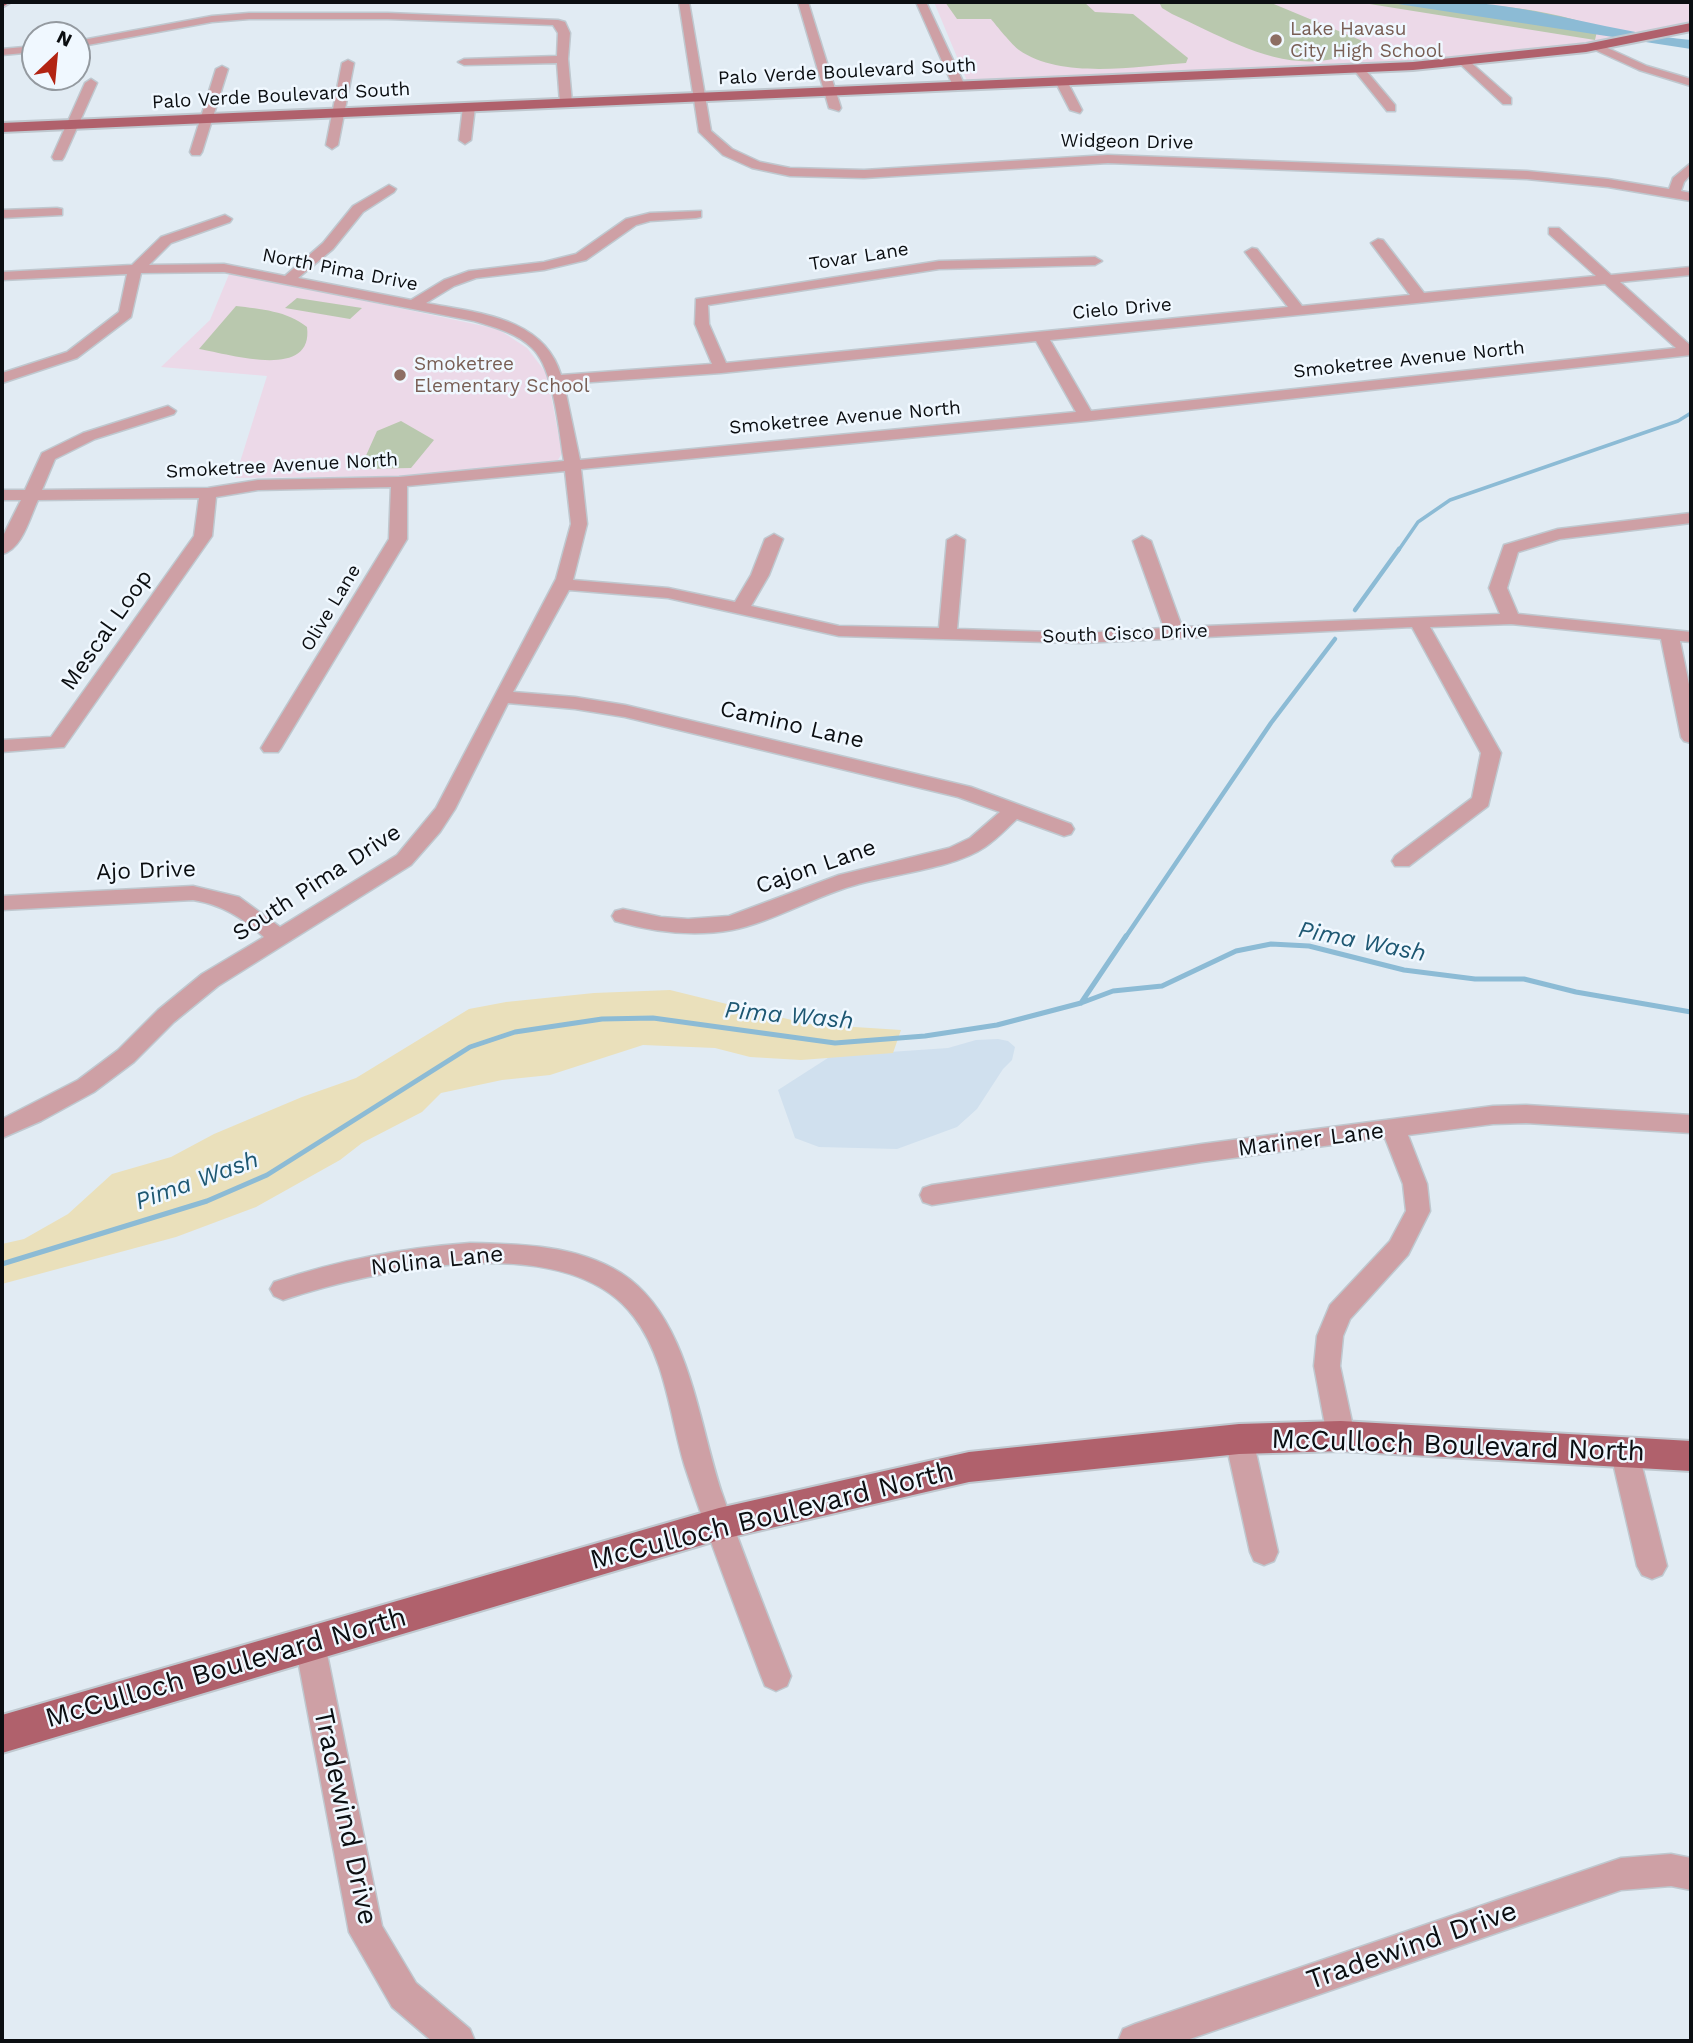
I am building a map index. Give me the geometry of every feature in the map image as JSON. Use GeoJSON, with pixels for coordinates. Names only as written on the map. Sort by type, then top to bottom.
{"type":"FeatureCollection","features":[{"type":"Feature","properties":{"kind":"main road","name":"Palo Verde Boulevard South"},"geometry":{"type":"LineString","coordinates":[[2,128],[1464,62],[1598,47],[1691,27]]}},
{"type":"Feature","properties":{"kind":"main road","name":"McCulloch Boulevard North"},"geometry":{"type":"LineString","coordinates":[[2,1734],[719,1524],[969,1467],[1239,1439],[1341,1436],[1624,1450],[1691,1456]]}},
{"type":"Feature","properties":{"kind":"street","name":"Widgeon Drive"},"geometry":{"type":"LineString","coordinates":[[684,2],[705,132],[716,147],[737,159],[769,168],[810,174],[863,173],[1108,159],[1527,175],[1608,183],[1691,197]]}},
{"type":"Feature","properties":{"kind":"street"},"geometry":{"type":"LineString","coordinates":[[803,2],[835,108]]}},
{"type":"Feature","properties":{"kind":"street"},"geometry":{"type":"LineString","coordinates":[[921,2],[959,86]]}},
{"type":"Feature","properties":{"kind":"street"},"geometry":{"type":"LineString","coordinates":[[91,41],[212,19],[402,16],[561,24],[564,33],[562,60],[566,103]]}},
{"type":"Feature","properties":{"kind":"street"},"geometry":{"type":"LineString","coordinates":[[1598,47],[1643,68],[1691,83]]}},
{"type":"Feature","properties":{"kind":"street"},"geometry":{"type":"LineString","coordinates":[[2,52],[21,50]]}},
{"type":"Feature","properties":{"kind":"street"},"geometry":{"type":"LineString","coordinates":[[464,62],[562,60]]}},
{"type":"Feature","properties":{"kind":"street"},"geometry":{"type":"LineString","coordinates":[[1464,62],[1507,101]]}},
{"type":"Feature","properties":{"kind":"street"},"geometry":{"type":"LineString","coordinates":[[332,145],[348,64]]}},
{"type":"Feature","properties":{"kind":"street"},"geometry":{"type":"LineString","coordinates":[[1358,68],[1391,108]]}},
{"type":"Feature","properties":{"kind":"street"},"geometry":{"type":"LineString","coordinates":[[196,152],[222,69]]}},
{"type":"Feature","properties":{"kind":"street"},"geometry":{"type":"LineString","coordinates":[[1061,81],[1076,110]]}},
{"type":"Feature","properties":{"kind":"street"},"geometry":{"type":"LineString","coordinates":[[58,157],[88,91]]}},
{"type":"Feature","properties":{"kind":"street"},"geometry":{"type":"LineString","coordinates":[[465,140],[469,107]]}},
{"type":"Feature","properties":{"kind":"street"},"geometry":{"type":"LineString","coordinates":[[1674,194],[1678,181],[1691,167]]}},
{"type":"Feature","properties":{"kind":"street"},"geometry":{"type":"LineString","coordinates":[[289,279],[328,246],[358,209],[390,189]]}},
{"type":"Feature","properties":{"kind":"street"},"geometry":{"type":"LineString","coordinates":[[2,214],[57,212]]}},
{"type":"Feature","properties":{"kind":"street"},"geometry":{"type":"LineString","coordinates":[[414,305],[449,283],[474,274],[544,266],[581,257],[631,222],[650,217],[696,214]]}},
{"type":"Feature","properties":{"kind":"street"},"geometry":{"type":"LineString","coordinates":[[2,378],[72,355],[126,313],[135,270],[166,240],[225,219]]}},
{"type":"Feature","properties":{"kind":"street"},"geometry":{"type":"LineString","coordinates":[[1554,231],[1690,351]]}},
{"type":"Feature","properties":{"kind":"street"},"geometry":{"type":"LineString","coordinates":[[1378,243],[1420,298]]}},
{"type":"Feature","properties":{"kind":"street"},"geometry":{"type":"LineString","coordinates":[[1252,252],[1297,309]]}},
{"type":"Feature","properties":{"kind":"street","name":"Tovar Lane"},"geometry":{"type":"LineString","coordinates":[[721,368],[702,324],[701,302],[939,265],[1094,261]]}},
{"type":"Feature","properties":{"kind":"street","name":"North Pima Drive"},"geometry":{"type":"LineString","coordinates":[[2,276],[224,268],[475,317],[506,326],[545,351],[556,380],[572,465]]}},
{"type":"Feature","properties":{"kind":"street","name":"Cielo Drive"},"geometry":{"type":"LineString","coordinates":[[556,380],[721,368],[1691,271]]}},
{"type":"Feature","properties":{"kind":"street"},"geometry":{"type":"LineString","coordinates":[[1040,335],[1086,416]]}},
{"type":"Feature","properties":{"kind":"street","name":"Smoketree Avenue North"},"geometry":{"type":"LineString","coordinates":[[2,495],[208,493],[258,485],[399,482],[1086,416],[1690,351]]}},
{"type":"Feature","properties":{"kind":"street"},"geometry":{"type":"LineString","coordinates":[[2,549],[15,533],[48,456],[89,436],[168,411]]}},
{"type":"Feature","properties":{"kind":"street","name":"South Pima Drive"},"geometry":{"type":"LineString","coordinates":[[2,1129],[43,1110],[104,1074],[190,995],[404,860],[423,843],[438,824],[501,697],[563,584],[579,526],[572,465]]}},
{"type":"Feature","properties":{"kind":"street","name":"Olive Lane"},"geometry":{"type":"LineString","coordinates":[[271,748],[398,539],[399,482]]}},
{"type":"Feature","properties":{"kind":"street","name":"Mescal Loop"},"geometry":{"type":"LineString","coordinates":[[2,746],[57,743],[203,537],[208,493]]}},
{"type":"Feature","properties":{"kind":"street"},"geometry":{"type":"LineString","coordinates":[[1511,619],[1498,588],[1510,549],[1558,534],[1691,518]]}},
{"type":"Feature","properties":{"kind":"street"},"geometry":{"type":"LineString","coordinates":[[740,609],[760,575],[774,539]]}},
{"type":"Feature","properties":{"kind":"street"},"geometry":{"type":"LineString","coordinates":[[947,635],[956,540]]}},
{"type":"Feature","properties":{"kind":"street"},"geometry":{"type":"LineString","coordinates":[[1142,541],[1175,633]]}},
{"type":"Feature","properties":{"kind":"street","name":"South Cisco Drive"},"geometry":{"type":"LineString","coordinates":[[563,584],[668,593],[839,631],[1083,638],[1418,621],[1511,619],[1691,637]]}},
{"type":"Feature","properties":{"kind":"street"},"geometry":{"type":"LineString","coordinates":[[1402,861],[1481,802],[1492,752],[1418,621]]}},
{"type":"Feature","properties":{"kind":"street"},"geometry":{"type":"LineString","coordinates":[[1670,635],[1691,737]]}},
{"type":"Feature","properties":{"kind":"street","name":"Camino Lane"},"geometry":{"type":"LineString","coordinates":[[501,697],[625,711],[964,792],[1064,829]]}},
{"type":"Feature","properties":{"kind":"street","name":"Cajon Lane"},"geometry":{"type":"LineString","coordinates":[[623,916],[661,924],[688,926],[731,923],[846,880],[955,853],[977,843],[1014,811]]}},
{"type":"Feature","properties":{"kind":"street","name":"Ajo Drive"},"geometry":{"type":"LineString","coordinates":[[2,903],[194,893],[223,897],[242,906],[279,938]]}},
{"type":"Feature","properties":{"kind":"street","name":"Mariner Lane"},"geometry":{"type":"LineString","coordinates":[[932,1195],[1202,1153],[1394,1130],[1453,1119],[1526,1114],[1691,1124]]}},
{"type":"Feature","properties":{"kind":"street"},"geometry":{"type":"LineString","coordinates":[[1341,1436],[1327,1366],[1330,1336],[1339,1313],[1399,1248],[1418,1211],[1415,1184],[1394,1130]]}},
{"type":"Feature","properties":{"kind":"street","name":"Nolina Lane"},"geometry":{"type":"LineString","coordinates":[[284,1289],[314,1277],[388,1263],[498,1252],[546,1256],[576,1264],[621,1287],[641,1306],[662,1342],[676,1377],[695,1455],[776,1676]]}},
{"type":"Feature","properties":{"kind":"street"},"geometry":{"type":"LineString","coordinates":[[1239,1439],[1264,1552]]}},
{"type":"Feature","properties":{"kind":"street"},"geometry":{"type":"LineString","coordinates":[[1624,1450],[1652,1566]]}},
{"type":"Feature","properties":{"kind":"street","name":"Tradewind Drive"},"geometry":{"type":"LineString","coordinates":[[310,1644],[366,1932],[404,1995],[458,2041]]}},
{"type":"Feature","properties":{"kind":"street","name":"Tradewind Drive"},"geometry":{"type":"LineString","coordinates":[[1135,2041],[1621,1874],[1671,1871],[1691,1874]]}},
{"type":"Feature","properties":{"kind":"shaded area","name":"Lake Havasu City High School"},"geometry":{"type":"Polygon","coordinates":[[[934,2],[1691,2],[1691,21],[1590,43],[1459,58],[967,81],[934,2]]]}},
{"type":"Feature","properties":{"kind":"shaded area","name":"Smoketree Elementary School"},"geometry":{"type":"Polygon","coordinates":[[[230,272],[498,329],[527,348],[547,374],[562,453],[558,460],[547,465],[400,476],[235,478],[267,376],[161,367],[210,320],[230,272]]]}},
{"type":"Feature","properties":{"kind":"shaded area"},"geometry":{"type":"Polygon","coordinates":[[[976,1040],[1008,1041],[1015,1047],[1012,1060],[977,1109],[957,1127],[897,1149],[819,1147],[795,1138],[778,1090],[831,1056],[948,1048],[976,1040]]]}},
{"type":"Feature","properties":{"kind":"green space"},"geometry":{"type":"Polygon","coordinates":[[[945,2],[1084,2],[1095,12],[1133,14],[1188,58],[1186,63],[1123,68],[1056,65],[1019,50],[991,19],[957,19],[945,2]]]}},
{"type":"Feature","properties":{"kind":"green space"},"geometry":{"type":"Polygon","coordinates":[[[1159,2],[1269,2],[1365,42],[1333,59],[1291,60],[1270,56],[1172,14],[1162,8],[1159,2]]]}},
{"type":"Feature","properties":{"kind":"green space"},"geometry":{"type":"Polygon","coordinates":[[[1357,2],[1510,7],[1569,18],[1598,27],[1595,40],[1357,2]]]}},
{"type":"Feature","properties":{"kind":"green space"},"geometry":{"type":"Polygon","coordinates":[[[297,298],[362,308],[350,319],[285,308],[297,298]]]}},
{"type":"Feature","properties":{"kind":"green space"},"geometry":{"type":"Polygon","coordinates":[[[236,306],[291,317],[307,327],[306,344],[297,354],[284,359],[267,360],[199,349],[236,306]]]}},
{"type":"Feature","properties":{"kind":"green space"},"geometry":{"type":"Polygon","coordinates":[[[401,421],[434,440],[411,468],[360,469],[377,431],[401,421]]]}},
{"type":"Feature","properties":{"kind":"sand"},"geometry":{"type":"Polygon","coordinates":[[[670,990],[808,1024],[901,1030],[893,1053],[801,1060],[750,1057],[715,1048],[643,1045],[550,1075],[502,1080],[441,1093],[422,1112],[362,1143],[340,1160],[256,1207],[176,1237],[2,1284],[2,1244],[24,1239],[68,1214],[112,1174],[171,1157],[214,1134],[302,1097],[356,1078],[469,1009],[506,1002],[594,993],[670,990]]]}},
{"type":"Feature","properties":{"kind":"water"},"geometry":{"type":"Polygon","coordinates":[[[1455,1],[1522,9],[1634,32],[1691,40],[1691,49],[1385,2],[1455,1]]]}},
{"type":"Feature","properties":{"kind":"waterway"},"geometry":{"type":"LineString","coordinates":[[1398,551],[1418,522],[1450,500],[1678,421],[1691,413]]}},
{"type":"Feature","properties":{"kind":"waterway"},"geometry":{"type":"LineString","coordinates":[[1355,610],[1399,549]]}},
{"type":"Feature","properties":{"kind":"waterway"},"geometry":{"type":"LineString","coordinates":[[1125,938],[1271,723],[1335,639]]}},
{"type":"Feature","properties":{"kind":"waterway"},"geometry":{"type":"LineString","coordinates":[[1081,1003],[1126,936]]}},
{"type":"Feature","properties":{"kind":"waterway","name":"Pima Wash"},"geometry":{"type":"LineString","coordinates":[[1081,1003],[1113,991],[1162,986],[1236,951],[1271,944],[1309,946],[1404,970],[1475,979],[1524,979],[1576,992],[1691,1012]]}},
{"type":"Feature","properties":{"kind":"waterway","name":"Pima Wash"},"geometry":{"type":"LineString","coordinates":[[2,1264],[207,1201],[267,1175],[470,1047],[515,1032],[602,1019],[653,1018],[835,1043],[925,1036],[997,1025],[1081,1003]]}},
{"type":"Feature","properties":{"kind":"place","name":"Lake Havasu City High School"},"geometry":{"type":"Point","coordinates":[1276,40]}},
{"type":"Feature","properties":{"kind":"place","name":"Smoketree Elementary School"},"geometry":{"type":"Point","coordinates":[400,375]}}]}
